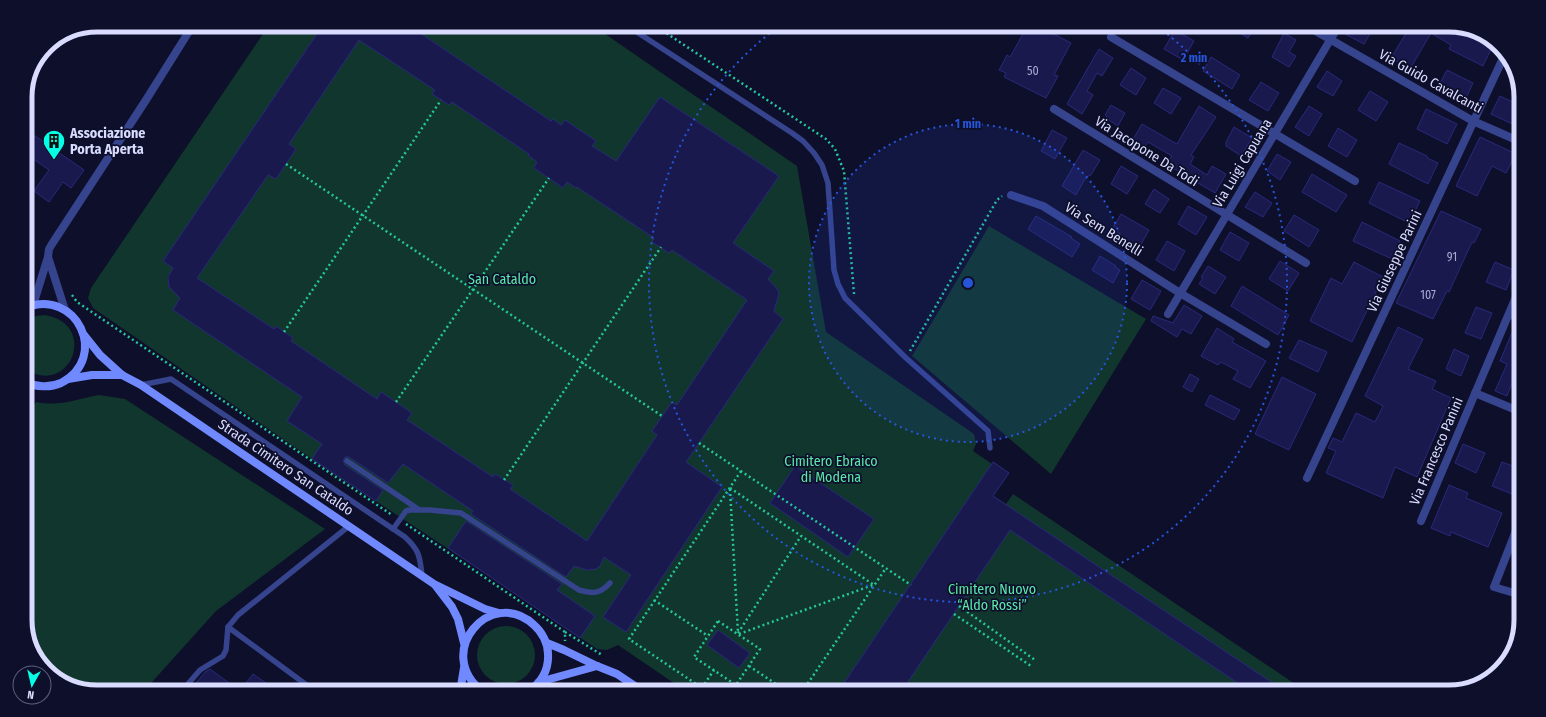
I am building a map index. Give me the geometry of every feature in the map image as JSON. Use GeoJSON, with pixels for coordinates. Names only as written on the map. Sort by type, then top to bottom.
{"type":"FeatureCollection","features":[{"type":"Feature","properties":{"kind":"street"},"geometry":{"type":"LineString","coordinates":[[32,298],[48,257],[49,249],[189,32]]}},
{"type":"Feature","properties":{"kind":"street","name":"Via Guido Cavalcanti"},"geometry":{"type":"LineString","coordinates":[[1317,32],[1474,121],[1514,139]]}},
{"type":"Feature","properties":{"kind":"street","name":"Via Luigi Capuana"},"geometry":{"type":"LineString","coordinates":[[1168,314],[1335,32]]}},
{"type":"Feature","properties":{"kind":"street"},"geometry":{"type":"LineString","coordinates":[[1111,37],[1355,181]]}},
{"type":"Feature","properties":{"kind":"street","name":"Via Giuseppe Parini"},"geometry":{"type":"LineString","coordinates":[[1307,478],[1502,60]]}},
{"type":"Feature","properties":{"kind":"street","name":"Via Jacopone Da Todi"},"geometry":{"type":"LineString","coordinates":[[1054,109],[1306,263]]}},
{"type":"Feature","properties":{"kind":"street","name":"Via Sem Benelli"},"geometry":{"type":"LineString","coordinates":[[1011,195],[1043,206],[1180,293],[1266,344]]}},
{"type":"Feature","properties":{"kind":"street"},"geometry":{"type":"LineString","coordinates":[[48,257],[65,310]]}},
{"type":"Feature","properties":{"kind":"street","name":"Via Francesco Panini"},"geometry":{"type":"LineString","coordinates":[[1420,521],[1514,302]]}},
{"type":"Feature","properties":{"kind":"street"},"geometry":{"type":"LineString","coordinates":[[32,306],[48,304],[65,310]]}},
{"type":"Feature","properties":{"kind":"street","name":"Strada Cimitero San Cataldo"},"geometry":{"type":"LineString","coordinates":[[65,310],[70,313],[79,324],[84,334],[100,355],[122,375],[141,385],[434,584],[485,609],[499,613],[514,614],[528,619],[540,630],[547,643]]}},
{"type":"Feature","properties":{"kind":"street"},"geometry":{"type":"LineString","coordinates":[[1509,314],[1514,316]]}},
{"type":"Feature","properties":{"kind":"street"},"geometry":{"type":"LineString","coordinates":[[68,379],[76,372],[82,360],[85,349],[84,334]]}},
{"type":"Feature","properties":{"kind":"street","name":"Strada Cimitero San Cataldo"},"geometry":{"type":"LineString","coordinates":[[32,384],[37,386],[56,385],[68,379],[92,375],[122,375]]}},
{"type":"Feature","properties":{"kind":"street","name":"Via Francesco Panini"},"geometry":{"type":"LineString","coordinates":[[1475,393],[1514,409]]}},
{"type":"Feature","properties":{"kind":"street"},"geometry":{"type":"LineString","coordinates":[[1514,536],[1494,587],[1514,592]]}},
{"type":"Feature","properties":{"kind":"street","name":"Strada Cimitero San Cataldo"},"geometry":{"type":"LineString","coordinates":[[434,584],[452,607],[458,620],[464,643],[464,667],[461,685]]}},
{"type":"Feature","properties":{"kind":"street"},"geometry":{"type":"LineString","coordinates":[[464,643],[477,623],[488,616],[499,613]]}},
{"type":"Feature","properties":{"kind":"street"},"geometry":{"type":"LineString","coordinates":[[535,685],[545,673],[548,663],[547,643],[617,674],[634,685]]}},
{"type":"Feature","properties":{"kind":"street"},"geometry":{"type":"LineString","coordinates":[[539,682],[597,666]]}},
{"type":"Feature","properties":{"kind":"street"},"geometry":{"type":"LineString","coordinates":[[464,667],[468,677],[475,685]]}},
{"type":"Feature","properties":{"kind":"lane"},"geometry":{"type":"LineString","coordinates":[[637,32],[792,133],[803,141],[814,153],[822,165],[828,183],[834,270],[845,298],[906,358],[988,431],[990,448]]}},
{"type":"Feature","properties":{"kind":"lane"},"geometry":{"type":"LineString","coordinates":[[141,385],[171,379],[393,528],[416,547],[420,558],[422,576]]}},
{"type":"Feature","properties":{"kind":"lane"},"geometry":{"type":"LineString","coordinates":[[347,461],[419,510]]}},
{"type":"Feature","properties":{"kind":"lane"},"geometry":{"type":"LineString","coordinates":[[393,528],[406,511],[419,510],[461,513],[579,590],[600,592],[610,583]]}},
{"type":"Feature","properties":{"kind":"lane"},"geometry":{"type":"LineString","coordinates":[[187,685],[200,670],[223,656],[226,650],[228,627],[238,615],[349,526]]}},
{"type":"Feature","properties":{"kind":"lane"},"geometry":{"type":"LineString","coordinates":[[228,627],[307,685]]}},
{"type":"Feature","properties":{"kind":"path"},"geometry":{"type":"LineString","coordinates":[[665,32],[826,139],[835,149],[844,171],[853,284],[859,312]]}},
{"type":"Feature","properties":{"kind":"path"},"geometry":{"type":"LineString","coordinates":[[284,332],[441,100]]}},
{"type":"Feature","properties":{"kind":"path"},"geometry":{"type":"LineString","coordinates":[[286,164],[662,416]]}},
{"type":"Feature","properties":{"kind":"path"},"geometry":{"type":"LineString","coordinates":[[396,402],[549,178]]}},
{"type":"Feature","properties":{"kind":"path"},"geometry":{"type":"LineString","coordinates":[[906,358],[997,200],[1001,197],[1011,195]]}},
{"type":"Feature","properties":{"kind":"path"},"geometry":{"type":"LineString","coordinates":[[504,480],[661,247]]}},
{"type":"Feature","properties":{"kind":"path"},"geometry":{"type":"LineString","coordinates":[[699,443],[911,585]]}},
{"type":"Feature","properties":{"kind":"path"},"geometry":{"type":"LineString","coordinates":[[698,685],[628,638],[741,471]]}},
{"type":"Feature","properties":{"kind":"path"},"geometry":{"type":"LineString","coordinates":[[730,488],[874,585]]}},
{"type":"Feature","properties":{"kind":"path"},"geometry":{"type":"LineString","coordinates":[[730,488],[738,634]]}},
{"type":"Feature","properties":{"kind":"path"},"geometry":{"type":"LineString","coordinates":[[738,634],[802,536]]}},
{"type":"Feature","properties":{"kind":"path"},"geometry":{"type":"LineString","coordinates":[[807,685],[886,568]]}},
{"type":"Feature","properties":{"kind":"path"},"geometry":{"type":"LineString","coordinates":[[738,634],[874,585]]}},
{"type":"Feature","properties":{"kind":"path"},"geometry":{"type":"LineString","coordinates":[[654,600],[708,636]]}},
{"type":"Feature","properties":{"kind":"path"},"geometry":{"type":"LineString","coordinates":[[959,606],[1035,660]]}},
{"type":"Feature","properties":{"kind":"path"},"geometry":{"type":"LineString","coordinates":[[954,614],[1031,666]]}},
{"type":"Feature","properties":{"kind":"path"},"geometry":{"type":"LineString","coordinates":[[718,621],[760,649],[736,685],[694,657],[708,636],[718,621]]}},
{"type":"Feature","properties":{"kind":"path"},"geometry":{"type":"LineString","coordinates":[[749,666],[778,685]]}},
{"type":"Feature","properties":{"kind":"path"},"geometry":{"type":"LineString","coordinates":[[704,685],[714,670]]}},
{"type":"Feature","properties":{"kind":"green space","name":"San Cataldo"},"geometry":{"type":"Polygon","coordinates":[[[264,32],[602,32],[797,166],[826,332],[974,434],[976,444],[973,451],[992,464],[994,462],[1009,473],[993,496],[1006,504],[1013,494],[1297,685],[677,685],[618,645],[607,650],[597,649],[312,459],[93,308],[88,298],[91,288],[264,32]]]}},
{"type":"Feature","properties":{"kind":"green space"},"geometry":{"type":"Polygon","coordinates":[[[989,226],[1146,319],[1051,474],[912,356],[989,226]]]}},
{"type":"Feature","properties":{"kind":"green space"},"geometry":{"type":"Polygon","coordinates":[[[44,315],[61,321],[71,331],[74,343],[72,356],[66,367],[55,374],[41,375],[32,372],[32,318],[44,315]]]}},
{"type":"Feature","properties":{"kind":"green space"},"geometry":{"type":"Polygon","coordinates":[[[99,395],[125,399],[325,529],[216,611],[149,685],[97,685],[85,684],[72,680],[58,672],[48,663],[35,641],[32,624],[32,408],[36,402],[53,404],[99,395]]]}},
{"type":"Feature","properties":{"kind":"green space"},"geometry":{"type":"Polygon","coordinates":[[[506,626],[517,628],[530,639],[533,644],[535,655],[533,666],[522,679],[517,682],[506,684],[495,682],[482,671],[479,666],[477,655],[479,644],[490,631],[495,628],[506,626]]]}},
{"type":"Feature","properties":{"kind":"building"},"geometry":{"type":"Polygon","coordinates":[[[318,32],[418,32],[551,121],[553,119],[561,125],[565,120],[596,141],[592,146],[616,161],[660,97],[779,176],[733,243],[774,271],[768,279],[778,290],[779,294],[774,311],[783,319],[686,462],[722,487],[626,632],[603,617],[631,575],[604,557],[600,566],[596,569],[587,570],[574,566],[566,577],[471,514],[473,511],[403,464],[388,483],[349,457],[345,457],[343,461],[345,465],[383,490],[376,501],[312,459],[322,444],[287,421],[302,397],[173,310],[180,298],[169,287],[168,277],[173,268],[163,261],[318,32]],[[359,40],[289,144],[296,149],[276,179],[268,175],[197,278],[274,329],[276,326],[293,338],[291,341],[377,399],[381,392],[412,413],[407,420],[493,477],[495,474],[513,485],[510,489],[587,541],[657,435],[652,431],[672,402],[677,405],[747,300],[672,250],[669,253],[652,242],[654,238],[577,187],[576,188],[567,182],[563,188],[534,168],[537,162],[528,155],[529,154],[452,102],[449,105],[432,94],[435,90],[359,40]]]}},
{"type":"Feature","properties":{"kind":"building"},"geometry":{"type":"Polygon","coordinates":[[[1024,32],[1050,32],[1071,43],[1054,75],[1058,76],[1046,98],[1004,77],[1006,73],[999,70],[1007,55],[1010,57],[1024,32]]]}},
{"type":"Feature","properties":{"kind":"building"},"geometry":{"type":"Polygon","coordinates":[[[1174,32],[1178,32],[1194,41],[1183,60],[1164,49],[1174,32]]]}},
{"type":"Feature","properties":{"kind":"building"},"geometry":{"type":"Polygon","coordinates":[[[1238,32],[1252,32],[1248,38],[1238,32]]]}},
{"type":"Feature","properties":{"kind":"building"},"geometry":{"type":"Polygon","coordinates":[[[1346,32],[1371,32],[1364,44],[1345,34],[1346,32]]]}},
{"type":"Feature","properties":{"kind":"building"},"geometry":{"type":"Polygon","coordinates":[[[1407,32],[1461,33],[1469,35],[1492,48],[1483,66],[1449,49],[1451,45],[1431,33],[1410,69],[1391,58],[1407,32]]]}},
{"type":"Feature","properties":{"kind":"building"},"geometry":{"type":"Polygon","coordinates":[[[1284,33],[1296,40],[1289,52],[1296,56],[1289,67],[1272,57],[1284,33]]]}},
{"type":"Feature","properties":{"kind":"building"},"geometry":{"type":"Polygon","coordinates":[[[1099,49],[1113,58],[1102,76],[1097,73],[1087,91],[1093,95],[1082,114],[1067,104],[1099,49]]]}},
{"type":"Feature","properties":{"kind":"building"},"geometry":{"type":"Polygon","coordinates":[[[1211,57],[1240,75],[1232,89],[1203,71],[1211,57]]]}},
{"type":"Feature","properties":{"kind":"building"},"geometry":{"type":"Polygon","coordinates":[[[1131,68],[1146,78],[1136,95],[1120,85],[1131,68]]]}},
{"type":"Feature","properties":{"kind":"building"},"geometry":{"type":"Polygon","coordinates":[[[1447,70],[1473,83],[1466,98],[1439,85],[1447,70]]]}},
{"type":"Feature","properties":{"kind":"building"},"geometry":{"type":"Polygon","coordinates":[[[1327,71],[1342,81],[1333,96],[1317,87],[1327,71]]]}},
{"type":"Feature","properties":{"kind":"building"},"geometry":{"type":"Polygon","coordinates":[[[1261,82],[1279,93],[1268,111],[1249,100],[1261,82]]]}},
{"type":"Feature","properties":{"kind":"building"},"geometry":{"type":"Polygon","coordinates":[[[1163,88],[1181,98],[1171,114],[1154,103],[1163,88]]]}},
{"type":"Feature","properties":{"kind":"building"},"geometry":{"type":"Polygon","coordinates":[[[1370,91],[1388,102],[1376,121],[1358,110],[1370,91]]]}},
{"type":"Feature","properties":{"kind":"building"},"geometry":{"type":"Polygon","coordinates":[[[1500,96],[1514,103],[1514,125],[1491,114],[1500,96]]]}},
{"type":"Feature","properties":{"kind":"building"},"geometry":{"type":"Polygon","coordinates":[[[1111,105],[1125,113],[1118,126],[1106,118],[1107,117],[1105,115],[1111,105]]]}},
{"type":"Feature","properties":{"kind":"building"},"geometry":{"type":"Polygon","coordinates":[[[1199,106],[1216,117],[1191,155],[1194,157],[1190,164],[1207,175],[1212,166],[1226,174],[1215,193],[1166,164],[1172,156],[1148,142],[1144,148],[1132,141],[1142,124],[1177,144],[1199,106]]]}},
{"type":"Feature","properties":{"kind":"building"},"geometry":{"type":"Polygon","coordinates":[[[1309,106],[1322,114],[1309,136],[1295,127],[1309,106]]]}},
{"type":"Feature","properties":{"kind":"building"},"geometry":{"type":"Polygon","coordinates":[[[1426,109],[1457,124],[1447,144],[1417,129],[1426,109]]]}},
{"type":"Feature","properties":{"kind":"building"},"geometry":{"type":"Polygon","coordinates":[[[1234,127],[1252,138],[1241,156],[1226,146],[1226,142],[1234,127]]]}},
{"type":"Feature","properties":{"kind":"building"},"geometry":{"type":"Polygon","coordinates":[[[1338,128],[1357,140],[1347,157],[1328,146],[1338,128]]]}},
{"type":"Feature","properties":{"kind":"building"},"geometry":{"type":"Polygon","coordinates":[[[1052,130],[1067,138],[1055,159],[1041,151],[1052,130]]]}},
{"type":"Feature","properties":{"kind":"building","name":"Associazione Porta Aperta"},"geometry":{"type":"Polygon","coordinates":[[[32,134],[84,170],[71,188],[63,182],[49,202],[34,191],[49,170],[32,158],[32,134]]]}},
{"type":"Feature","properties":{"kind":"building"},"geometry":{"type":"Polygon","coordinates":[[[1480,137],[1514,153],[1514,158],[1506,173],[1492,166],[1477,196],[1456,186],[1480,137]]]}},
{"type":"Feature","properties":{"kind":"building"},"geometry":{"type":"Polygon","coordinates":[[[1399,143],[1427,156],[1427,158],[1438,163],[1428,184],[1389,164],[1399,143]]]}},
{"type":"Feature","properties":{"kind":"building"},"geometry":{"type":"Polygon","coordinates":[[[1083,150],[1100,160],[1091,175],[1086,177],[1076,195],[1062,186],[1083,150]]]}},
{"type":"Feature","properties":{"kind":"building"},"geometry":{"type":"Polygon","coordinates":[[[1277,154],[1291,162],[1280,180],[1267,171],[1277,154]]]}},
{"type":"Feature","properties":{"kind":"building"},"geometry":{"type":"Polygon","coordinates":[[[1121,166],[1138,176],[1127,194],[1111,184],[1121,166]]]}},
{"type":"Feature","properties":{"kind":"building"},"geometry":{"type":"Polygon","coordinates":[[[1312,174],[1347,195],[1336,212],[1302,192],[1312,174]]]}},
{"type":"Feature","properties":{"kind":"building"},"geometry":{"type":"Polygon","coordinates":[[[1379,182],[1420,201],[1409,223],[1369,203],[1379,182]]]}},
{"type":"Feature","properties":{"kind":"building"},"geometry":{"type":"Polygon","coordinates":[[[1154,189],[1169,199],[1160,213],[1145,204],[1154,189]]]}},
{"type":"Feature","properties":{"kind":"building"},"geometry":{"type":"Polygon","coordinates":[[[1255,192],[1272,203],[1263,217],[1245,207],[1255,192]]]}},
{"type":"Feature","properties":{"kind":"building"},"geometry":{"type":"Polygon","coordinates":[[[1188,206],[1207,217],[1196,235],[1178,224],[1188,206]]]}},
{"type":"Feature","properties":{"kind":"building"},"geometry":{"type":"Polygon","coordinates":[[[1441,211],[1481,229],[1474,243],[1472,242],[1449,292],[1447,291],[1433,319],[1396,303],[1441,211]]]}},
{"type":"Feature","properties":{"kind":"building"},"geometry":{"type":"Polygon","coordinates":[[[1121,214],[1149,230],[1139,248],[1111,231],[1121,214]]]}},
{"type":"Feature","properties":{"kind":"building"},"geometry":{"type":"Polygon","coordinates":[[[1294,215],[1319,230],[1309,247],[1284,231],[1294,215]]]}},
{"type":"Feature","properties":{"kind":"building"},"geometry":{"type":"Polygon","coordinates":[[[1036,216],[1072,237],[1071,238],[1080,244],[1072,257],[1028,229],[1036,216]]]}},
{"type":"Feature","properties":{"kind":"building"},"geometry":{"type":"Polygon","coordinates":[[[1362,222],[1400,241],[1392,259],[1353,241],[1362,222]]]}},
{"type":"Feature","properties":{"kind":"building"},"geometry":{"type":"Polygon","coordinates":[[[1230,232],[1249,243],[1239,261],[1220,250],[1230,232]]]}},
{"type":"Feature","properties":{"kind":"building"},"geometry":{"type":"Polygon","coordinates":[[[1167,241],[1185,251],[1174,271],[1156,260],[1167,241]]]}},
{"type":"Feature","properties":{"kind":"building"},"geometry":{"type":"Polygon","coordinates":[[[1100,256],[1120,270],[1113,283],[1092,270],[1100,256]]]}},
{"type":"Feature","properties":{"kind":"building"},"geometry":{"type":"Polygon","coordinates":[[[1280,261],[1299,273],[1288,291],[1269,279],[1280,261]]]}},
{"type":"Feature","properties":{"kind":"building"},"geometry":{"type":"Polygon","coordinates":[[[1354,262],[1383,277],[1352,342],[1310,321],[1331,278],[1342,284],[1354,262]]]}},
{"type":"Feature","properties":{"kind":"building"},"geometry":{"type":"Polygon","coordinates":[[[1495,262],[1514,270],[1506,290],[1486,282],[1495,262]]]}},
{"type":"Feature","properties":{"kind":"building"},"geometry":{"type":"Polygon","coordinates":[[[1208,266],[1226,277],[1215,294],[1199,284],[1203,278],[1201,277],[1208,266]]]}},
{"type":"Feature","properties":{"kind":"building"},"geometry":{"type":"Polygon","coordinates":[[[1142,280],[1161,291],[1150,310],[1131,299],[1142,280]]]}},
{"type":"Feature","properties":{"kind":"building"},"geometry":{"type":"Polygon","coordinates":[[[1242,286],[1289,315],[1278,335],[1231,306],[1242,286]]]}},
{"type":"Feature","properties":{"kind":"building"},"geometry":{"type":"Polygon","coordinates":[[[1184,305],[1202,316],[1191,334],[1182,329],[1177,337],[1151,321],[1153,316],[1173,323],[1184,305]]]}},
{"type":"Feature","properties":{"kind":"building"},"geometry":{"type":"Polygon","coordinates":[[[1476,307],[1492,313],[1481,339],[1465,333],[1476,307]]]}},
{"type":"Feature","properties":{"kind":"building"},"geometry":{"type":"Polygon","coordinates":[[[1398,327],[1423,339],[1408,369],[1436,381],[1432,389],[1451,398],[1417,477],[1395,467],[1383,498],[1326,473],[1336,451],[1328,448],[1333,438],[1342,442],[1356,413],[1375,422],[1383,406],[1365,396],[1398,327]]]}},
{"type":"Feature","properties":{"kind":"building"},"geometry":{"type":"Polygon","coordinates":[[[1217,328],[1234,339],[1232,342],[1266,361],[1250,388],[1233,379],[1238,371],[1221,362],[1218,365],[1201,356],[1217,328]]]}},
{"type":"Feature","properties":{"kind":"building"},"geometry":{"type":"Polygon","coordinates":[[[1514,328],[1514,378],[1507,396],[1495,391],[1507,364],[1500,361],[1514,328]]]}},
{"type":"Feature","properties":{"kind":"building"},"geometry":{"type":"Polygon","coordinates":[[[1299,340],[1327,352],[1318,372],[1289,358],[1299,340]]]}},
{"type":"Feature","properties":{"kind":"building"},"geometry":{"type":"Polygon","coordinates":[[[1454,349],[1469,356],[1461,376],[1446,369],[1454,349]]]}},
{"type":"Feature","properties":{"kind":"building"},"geometry":{"type":"Polygon","coordinates":[[[1190,374],[1199,379],[1192,392],[1183,387],[1190,374]]]}},
{"type":"Feature","properties":{"kind":"building"},"geometry":{"type":"Polygon","coordinates":[[[1282,377],[1316,394],[1289,450],[1255,434],[1282,377]]]}},
{"type":"Feature","properties":{"kind":"building"},"geometry":{"type":"Polygon","coordinates":[[[1210,395],[1240,410],[1234,420],[1205,405],[1210,395]]]}},
{"type":"Feature","properties":{"kind":"building"},"geometry":{"type":"Polygon","coordinates":[[[1463,444],[1485,453],[1476,473],[1455,463],[1463,444]]]}},
{"type":"Feature","properties":{"kind":"building"},"geometry":{"type":"Polygon","coordinates":[[[993,462],[1009,473],[993,496],[1276,685],[1241,685],[1010,530],[906,685],[843,685],[993,462]]]}},
{"type":"Feature","properties":{"kind":"building"},"geometry":{"type":"Polygon","coordinates":[[[1502,462],[1514,466],[1514,488],[1512,494],[1492,486],[1502,462]]]}},
{"type":"Feature","properties":{"kind":"building"},"geometry":{"type":"Polygon","coordinates":[[[795,466],[874,519],[848,557],[770,503],[795,466]]]}},
{"type":"Feature","properties":{"kind":"building"},"geometry":{"type":"Polygon","coordinates":[[[1449,485],[1468,493],[1466,498],[1502,513],[1488,547],[1451,532],[1450,536],[1431,528],[1449,485]]]}},
{"type":"Feature","properties":{"kind":"building"},"geometry":{"type":"Polygon","coordinates":[[[466,521],[562,584],[557,590],[595,616],[580,638],[448,548],[466,521]]]}},
{"type":"Feature","properties":{"kind":"building"},"geometry":{"type":"Polygon","coordinates":[[[718,630],[750,653],[739,668],[707,645],[718,630]]]}},
{"type":"Feature","properties":{"kind":"building"},"geometry":{"type":"Polygon","coordinates":[[[210,669],[232,685],[195,685],[205,672],[210,669]]]}},
{"type":"Feature","properties":{"kind":"building"},"geometry":{"type":"Polygon","coordinates":[[[253,674],[269,685],[245,685],[253,674]]]}},
{"type":"Feature","properties":{"kind":"place","name":"Associazione Porta Aperta"},"geometry":{"type":"Point","coordinates":[54,160]}},
{"type":"Feature","properties":{"kind":"park label","name":"Cimitero Ebraico di Modena"},"geometry":{"type":"Point","coordinates":[831,470]}},
{"type":"Feature","properties":{"kind":"park label","name":"Cimitero Nuovo “Aldo Rossi”"},"geometry":{"type":"Point","coordinates":[992,598]}}]}
